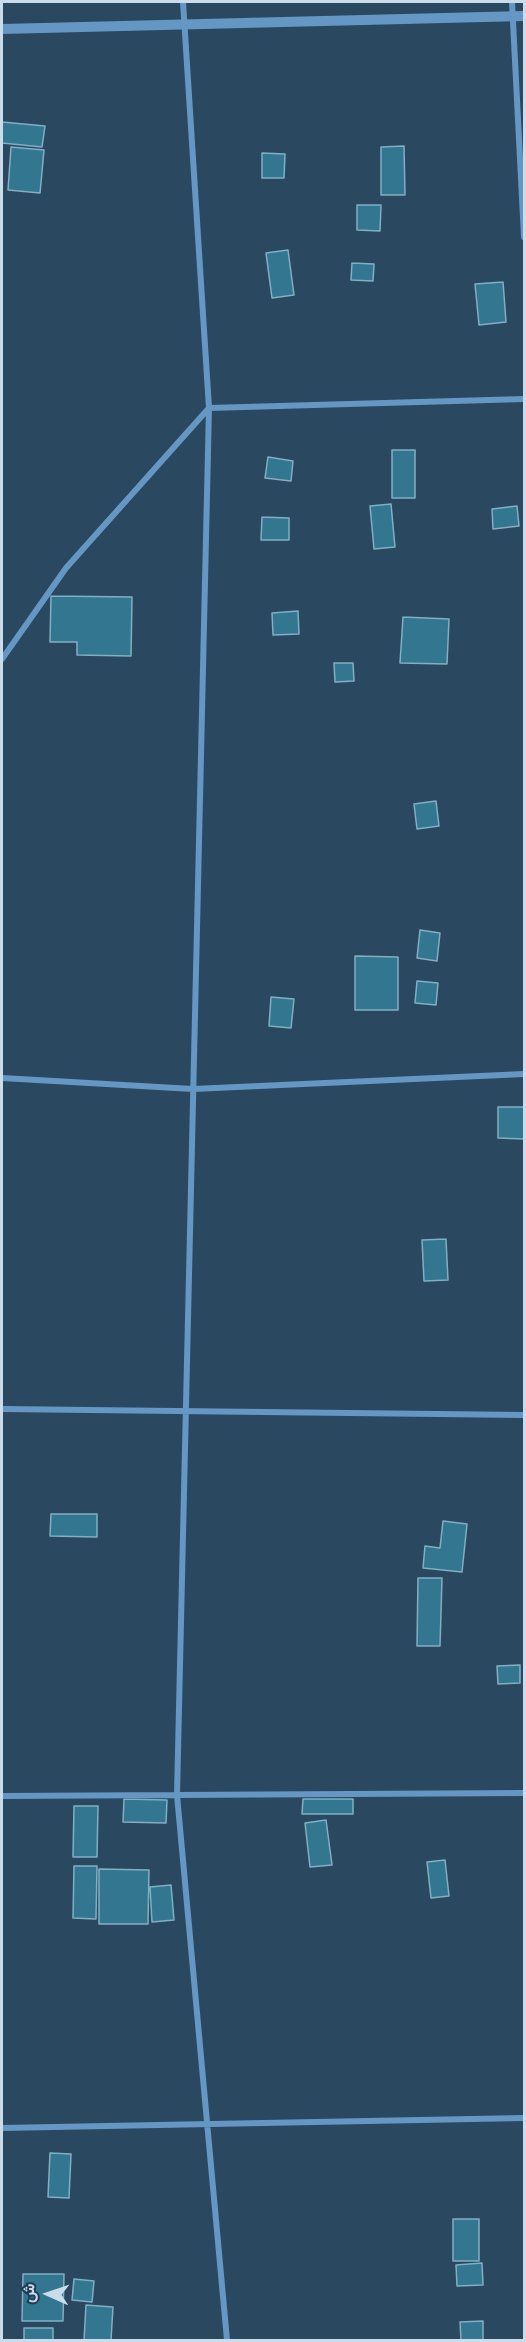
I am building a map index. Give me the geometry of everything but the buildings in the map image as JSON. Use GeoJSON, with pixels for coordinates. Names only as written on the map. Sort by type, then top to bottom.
{"type":"FeatureCollection","features":[{"type":"Feature","properties":{"kind":"street"},"geometry":{"type":"LineString","coordinates":[[183,2],[209,408],[177,1795],[227,2340]]}},
{"type":"Feature","properties":{"kind":"street"},"geometry":{"type":"LineString","coordinates":[[512,2],[525,237]]}},
{"type":"Feature","properties":{"kind":"street"},"geometry":{"type":"LineString","coordinates":[[2,29],[525,16]]}},
{"type":"Feature","properties":{"kind":"street"},"geometry":{"type":"LineString","coordinates":[[2,659],[66,568],[209,408],[525,399]]}},
{"type":"Feature","properties":{"kind":"street"},"geometry":{"type":"LineString","coordinates":[[2,1078],[193,1089],[525,1074]]}},
{"type":"Feature","properties":{"kind":"street"},"geometry":{"type":"LineString","coordinates":[[2,1410],[525,1415]]}},
{"type":"Feature","properties":{"kind":"street"},"geometry":{"type":"LineString","coordinates":[[2,1796],[525,1793]]}},
{"type":"Feature","properties":{"kind":"street"},"geometry":{"type":"LineString","coordinates":[[2,2128],[525,2118]]}}]}
